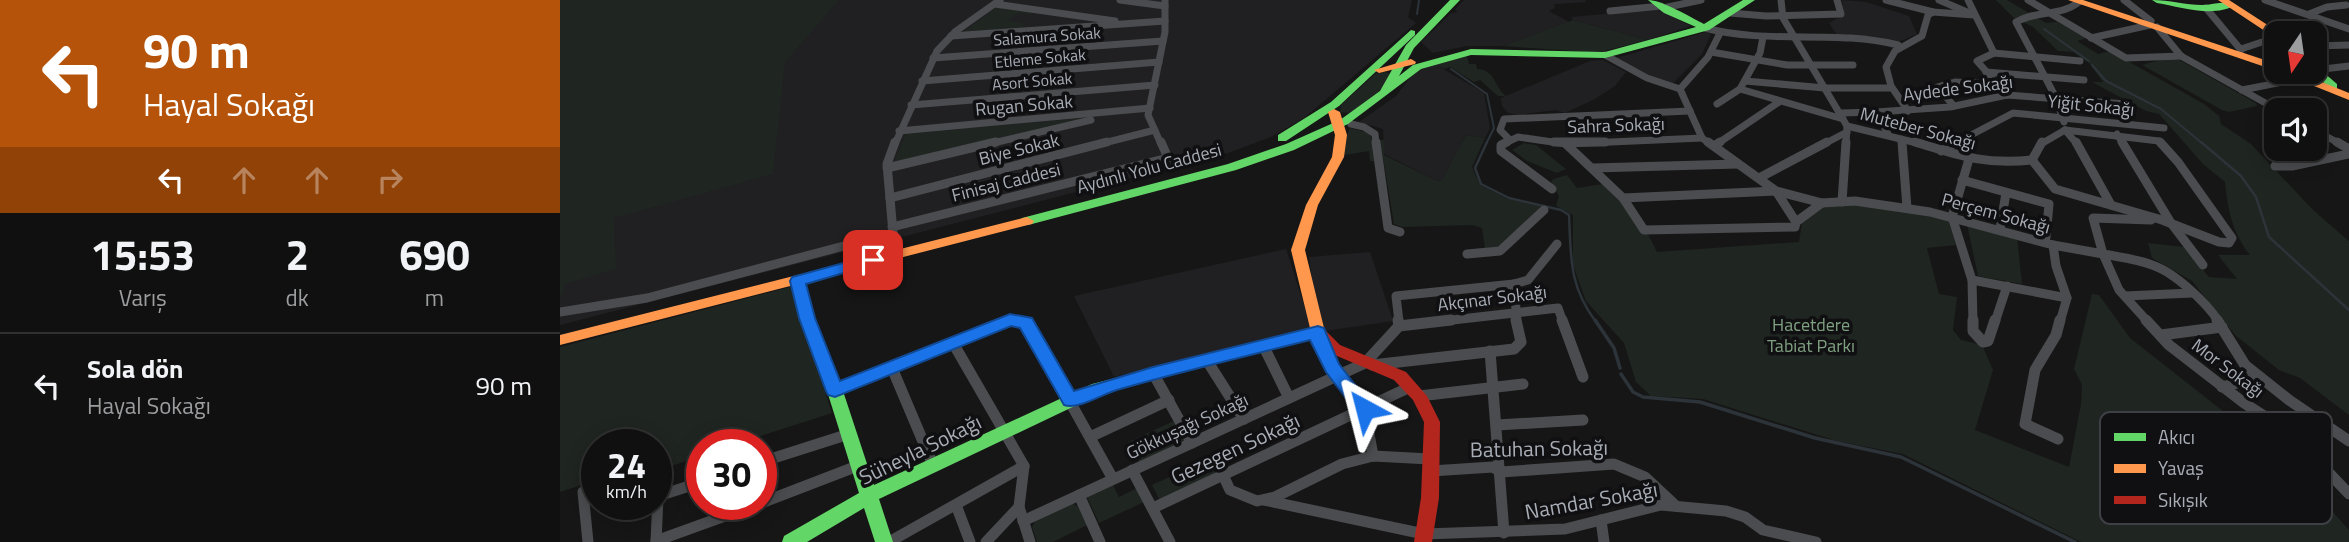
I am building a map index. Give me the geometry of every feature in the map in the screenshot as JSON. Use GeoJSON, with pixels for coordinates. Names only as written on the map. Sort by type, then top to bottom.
{"type":"FeatureCollection","features":[{"type":"Feature","properties":{"kind":"main road","name":"Aydınlı Yolu Caddesi"},"geometry":{"type":"LineString","coordinates":[[560,340],[797,276],[893,235],[1226,160],[1354,111],[1374,72],[1446,0]]}},
{"type":"Feature","properties":{"kind":"main road","name":"Aydınlı Yolu Caddesi"},"geometry":{"type":"LineString","coordinates":[[560,330],[898,253],[1214,172],[1315,134],[1354,111],[1400,71],[1410,47],[1455,0]]}},
{"type":"Feature","properties":{"kind":"main road"},"geometry":{"type":"LineString","coordinates":[[1424,538],[1430,498],[1432,422],[1415,392],[1400,376],[1335,349],[1318,332],[1298,250],[1312,205],[1336,163],[1339,144],[1354,111],[1418,67],[1446,58],[1482,51],[1605,55],[1712,30],[1747,0]]}},
{"type":"Feature","properties":{"kind":"main road"},"geometry":{"type":"LineString","coordinates":[[2157,0],[2198,5],[2230,2],[2264,27]]}},
{"type":"Feature","properties":{"kind":"main road"},"geometry":{"type":"LineString","coordinates":[[2078,1],[2264,61]]}},
{"type":"Feature","properties":{"kind":"main road"},"geometry":{"type":"LineString","coordinates":[[1659,5],[1712,30]]}},
{"type":"Feature","properties":{"kind":"main road"},"geometry":{"type":"LineString","coordinates":[[2153,25],[2241,50],[2264,60]]}},
{"type":"Feature","properties":{"kind":"main road"},"geometry":{"type":"LineString","coordinates":[[1410,47],[1411,53],[1418,57],[1487,48],[1558,54]]}},
{"type":"Feature","properties":{"kind":"main road"},"geometry":{"type":"LineString","coordinates":[[1374,72],[1400,71],[1434,56]]}},
{"type":"Feature","properties":{"kind":"main road"},"geometry":{"type":"LineString","coordinates":[[2328,83],[2349,95]]}},
{"type":"Feature","properties":{"kind":"main road"},"geometry":{"type":"LineString","coordinates":[[2328,83],[2349,95]]}},
{"type":"Feature","properties":{"kind":"main road"},"geometry":{"type":"LineString","coordinates":[[1315,134],[1335,133],[1339,144]]}},
{"type":"Feature","properties":{"kind":"main road"},"geometry":{"type":"LineString","coordinates":[[797,276],[807,318],[887,542]]}},
{"type":"Feature","properties":{"kind":"main road","name":"Süheyla Sokağı"},"geometry":{"type":"LineString","coordinates":[[792,542],[870,495],[1098,388],[1318,332]]}},
{"type":"Feature","properties":{"kind":"street"},"geometry":{"type":"LineString","coordinates":[[1120,0],[1168,3]]}},
{"type":"Feature","properties":{"kind":"street"},"geometry":{"type":"LineString","coordinates":[[1154,0],[1168,3]]}},
{"type":"Feature","properties":{"kind":"street"},"geometry":{"type":"LineString","coordinates":[[1610,11],[1701,0]]}},
{"type":"Feature","properties":{"kind":"street"},"geometry":{"type":"LineString","coordinates":[[1781,0],[1783,16],[1844,123],[1842,202]]}},
{"type":"Feature","properties":{"kind":"street"},"geometry":{"type":"LineString","coordinates":[[1730,13],[1783,16],[1841,14],[1837,0]]}},
{"type":"Feature","properties":{"kind":"street"},"geometry":{"type":"LineString","coordinates":[[1886,0],[1933,12],[1974,15]]}},
{"type":"Feature","properties":{"kind":"street"},"geometry":{"type":"LineString","coordinates":[[1939,0],[1974,15]]}},
{"type":"Feature","properties":{"kind":"street"},"geometry":{"type":"LineString","coordinates":[[1968,0],[1994,53]]}},
{"type":"Feature","properties":{"kind":"street"},"geometry":{"type":"LineString","coordinates":[[2028,0],[2126,58],[2136,61],[2171,54],[2181,56],[2264,102]]}},
{"type":"Feature","properties":{"kind":"street"},"geometry":{"type":"LineString","coordinates":[[2124,0],[2153,25],[2181,56]]}},
{"type":"Feature","properties":{"kind":"street"},"geometry":{"type":"LineString","coordinates":[[2265,0],[2349,29]]}},
{"type":"Feature","properties":{"kind":"street"},"geometry":{"type":"LineString","coordinates":[[2319,0],[2327,7]]}},
{"type":"Feature","properties":{"kind":"street"},"geometry":{"type":"LineString","coordinates":[[2078,1],[2073,9],[2031,15],[2015,22],[2056,97],[2064,125],[2080,147],[2111,205]]}},
{"type":"Feature","properties":{"kind":"street"},"geometry":{"type":"LineString","coordinates":[[893,235],[887,168],[899,131],[933,58],[951,36],[998,2],[1125,24]]}},
{"type":"Feature","properties":{"kind":"street"},"geometry":{"type":"LineString","coordinates":[[1156,130],[1149,115],[1168,3]]}},
{"type":"Feature","properties":{"kind":"street"},"geometry":{"type":"LineString","coordinates":[[2309,14],[2346,4]]}},
{"type":"Feature","properties":{"kind":"street"},"geometry":{"type":"LineString","coordinates":[[2198,5],[2241,50],[2264,41]]}},
{"type":"Feature","properties":{"kind":"street"},"geometry":{"type":"LineString","coordinates":[[1679,89],[1711,52],[1712,30],[1763,37],[1852,37],[1898,45],[1922,36],[1928,15],[1933,12]]}},
{"type":"Feature","properties":{"kind":"street"},"geometry":{"type":"LineString","coordinates":[[951,36],[1165,21]]}},
{"type":"Feature","properties":{"kind":"street"},"geometry":{"type":"LineString","coordinates":[[2091,38],[2153,25]]}},
{"type":"Feature","properties":{"kind":"street"},"geometry":{"type":"LineString","coordinates":[[1717,104],[1740,89],[1756,61],[1763,37]]}},
{"type":"Feature","properties":{"kind":"street","name":"Salamura Sokak"},"geometry":{"type":"LineString","coordinates":[[933,58],[1163,41]]}},
{"type":"Feature","properties":{"kind":"street"},"geometry":{"type":"LineString","coordinates":[[1898,45],[1887,62],[1888,85],[1908,111]]}},
{"type":"Feature","properties":{"kind":"street"},"geometry":{"type":"LineString","coordinates":[[2328,46],[2349,45]]}},
{"type":"Feature","properties":{"kind":"street"},"geometry":{"type":"LineString","coordinates":[[1711,52],[1756,61],[1853,65]]}},
{"type":"Feature","properties":{"kind":"street"},"geometry":{"type":"LineString","coordinates":[[2007,94],[1977,61],[1994,53],[2080,61]]}},
{"type":"Feature","properties":{"kind":"street"},"geometry":{"type":"LineString","coordinates":[[1605,55],[1647,78],[1679,89],[1702,138],[1776,191],[1795,225]]}},
{"type":"Feature","properties":{"kind":"street","name":"Etleme Sokak"},"geometry":{"type":"LineString","coordinates":[[922,81],[1159,62]]}},
{"type":"Feature","properties":{"kind":"street"},"geometry":{"type":"LineString","coordinates":[[2328,69],[2349,66]]}},
{"type":"Feature","properties":{"kind":"street"},"geometry":{"type":"LineString","coordinates":[[1986,72],[2084,80]]}},
{"type":"Feature","properties":{"kind":"street"},"geometry":{"type":"LineString","coordinates":[[1745,81],[1825,88],[1890,88]]}},
{"type":"Feature","properties":{"kind":"street"},"geometry":{"type":"LineString","coordinates":[[1954,106],[1937,87],[1955,82],[1996,84]]}},
{"type":"Feature","properties":{"kind":"street"},"geometry":{"type":"LineString","coordinates":[[2242,90],[2265,84]]}},
{"type":"Feature","properties":{"kind":"street","name":"Asort Sokak"},"geometry":{"type":"LineString","coordinates":[[911,105],[1155,85]]}},
{"type":"Feature","properties":{"kind":"street","name":"Muteber Sokağı"},"geometry":{"type":"LineString","coordinates":[[1740,89],[1844,123],[1969,159],[2003,163],[2032,160]]}},
{"type":"Feature","properties":{"kind":"street","name":"Aydede Sokağı"},"geometry":{"type":"LineString","coordinates":[[1844,123],[1877,111],[1954,106],[2007,94],[2126,104]]}},
{"type":"Feature","properties":{"kind":"street"},"geometry":{"type":"LineString","coordinates":[[1714,146],[1779,102]]}},
{"type":"Feature","properties":{"kind":"street","name":"Rugan Sokak"},"geometry":{"type":"LineString","coordinates":[[899,131],[1150,108]]}},
{"type":"Feature","properties":{"kind":"street"},"geometry":{"type":"LineString","coordinates":[[1354,111],[1364,127],[1375,134],[1388,228],[1400,232]]}},
{"type":"Feature","properties":{"kind":"street"},"geometry":{"type":"LineString","coordinates":[[1552,189],[1501,151],[1501,145],[1510,140],[1500,130],[1504,119],[1690,111]]}},
{"type":"Feature","properties":{"kind":"street"},"geometry":{"type":"LineString","coordinates":[[1877,111],[1888,134]]}},
{"type":"Feature","properties":{"kind":"street"},"geometry":{"type":"LineString","coordinates":[[887,168],[1118,113]]}},
{"type":"Feature","properties":{"kind":"street","name":"Yiğit Sokağı"},"geometry":{"type":"LineString","coordinates":[[1941,151],[2013,113],[2064,125],[2164,128]]}},
{"type":"Feature","properties":{"kind":"street"},"geometry":{"type":"LineString","coordinates":[[1759,178],[1844,123]]}},
{"type":"Feature","properties":{"kind":"street"},"geometry":{"type":"LineString","coordinates":[[2064,125],[2117,134],[2159,141],[2178,162],[2232,238],[2229,243],[2055,188],[2032,160],[2042,142],[2064,125]]}},
{"type":"Feature","properties":{"kind":"street","name":"Finisaj Caddesi"},"geometry":{"type":"LineString","coordinates":[[560,312],[647,298],[893,235],[1168,158],[1156,130]]}},
{"type":"Feature","properties":{"kind":"street","name":"Biye Sokak"},"geometry":{"type":"LineString","coordinates":[[890,198],[1156,130]]}},
{"type":"Feature","properties":{"kind":"street"},"geometry":{"type":"LineString","coordinates":[[2117,134],[2166,222],[2203,265]]}},
{"type":"Feature","properties":{"kind":"street","name":"Sahra Sokağı"},"geometry":{"type":"LineString","coordinates":[[1510,140],[1518,137],[1566,144],[1702,138]]}},
{"type":"Feature","properties":{"kind":"street"},"geometry":{"type":"LineString","coordinates":[[2327,137],[2349,149]]}},
{"type":"Feature","properties":{"kind":"street"},"geometry":{"type":"LineString","coordinates":[[1902,139],[1907,208]]}},
{"type":"Feature","properties":{"kind":"street"},"geometry":{"type":"LineString","coordinates":[[1566,144],[1623,198],[1644,230],[1795,225],[1822,203]]}},
{"type":"Feature","properties":{"kind":"street"},"geometry":{"type":"LineString","coordinates":[[2275,166],[2292,166],[2349,154]]}},
{"type":"Feature","properties":{"kind":"street"},"geometry":{"type":"LineString","coordinates":[[1969,159],[1952,217],[1972,280],[1973,331],[1983,342],[1988,341],[2007,286]]}},
{"type":"Feature","properties":{"kind":"street"},"geometry":{"type":"LineString","coordinates":[[1593,168],[1739,163]]}},
{"type":"Feature","properties":{"kind":"street"},"geometry":{"type":"LineString","coordinates":[[1962,180],[2049,204],[2046,237],[2035,240]]}},
{"type":"Feature","properties":{"kind":"street"},"geometry":{"type":"LineString","coordinates":[[1623,198],[1776,191]]}},
{"type":"Feature","properties":{"kind":"street","name":"Perçem Sokağı"},"geometry":{"type":"LineString","coordinates":[[1776,191],[1822,203],[1842,202],[1907,208],[2000,229],[2053,245],[2154,265],[2210,308],[2245,365],[2306,412]]}},
{"type":"Feature","properties":{"kind":"street"},"geometry":{"type":"LineString","coordinates":[[2000,229],[2006,192]]}},
{"type":"Feature","properties":{"kind":"street"},"geometry":{"type":"LineString","coordinates":[[1467,254],[1500,251],[1544,210]]}},
{"type":"Feature","properties":{"kind":"street"},"geometry":{"type":"LineString","coordinates":[[2104,254],[2093,218],[2166,222]]}},
{"type":"Feature","properties":{"kind":"street"},"geometry":{"type":"LineString","coordinates":[[1368,364],[1399,326],[1395,296],[1514,284],[1528,280],[1557,244]]}},
{"type":"Feature","properties":{"kind":"street"},"geometry":{"type":"LineString","coordinates":[[2053,245],[2056,266],[2067,298],[2056,335],[2035,370],[2025,424],[2058,439]]}},
{"type":"Feature","properties":{"kind":"street","name":"Mor Sokağı"},"geometry":{"type":"LineString","coordinates":[[2104,254],[2119,290],[2169,345],[2222,387],[2259,412]]}},
{"type":"Feature","properties":{"kind":"street"},"geometry":{"type":"LineString","coordinates":[[1972,280],[2067,298]]}},
{"type":"Feature","properties":{"kind":"street"},"geometry":{"type":"LineString","coordinates":[[1368,364],[1514,349],[1521,342],[1515,315],[1514,284]]}},
{"type":"Feature","properties":{"kind":"street"},"geometry":{"type":"LineString","coordinates":[[2125,296],[2192,293]]}},
{"type":"Feature","properties":{"kind":"street","name":"Akçınar Sokağı"},"geometry":{"type":"LineString","coordinates":[[1399,326],[1515,315],[1558,308],[1583,377]]}},
{"type":"Feature","properties":{"kind":"street"},"geometry":{"type":"LineString","coordinates":[[835,391],[1010,320],[1026,323],[1113,479]]}},
{"type":"Feature","properties":{"kind":"street"},"geometry":{"type":"LineString","coordinates":[[2161,335],[2222,327]]}},
{"type":"Feature","properties":{"kind":"street"},"geometry":{"type":"LineString","coordinates":[[1318,332],[1318,338],[1338,375],[1365,409],[1373,456]]}},
{"type":"Feature","properties":{"kind":"street"},"geometry":{"type":"LineString","coordinates":[[953,343],[1024,466],[1019,507],[1030,542]]}},
{"type":"Feature","properties":{"kind":"street"},"geometry":{"type":"LineString","coordinates":[[1264,345],[1289,398]]}},
{"type":"Feature","properties":{"kind":"street"},"geometry":{"type":"LineString","coordinates":[[1490,351],[1504,533]]}},
{"type":"Feature","properties":{"kind":"street"},"geometry":{"type":"LineString","coordinates":[[1206,359],[1244,419]]}},
{"type":"Feature","properties":{"kind":"street","name":"Gökkuşağı Sokağı"},"geometry":{"type":"LineString","coordinates":[[1023,521],[1338,375],[1368,364]]}},
{"type":"Feature","properties":{"kind":"street"},"geometry":{"type":"LineString","coordinates":[[892,368],[933,465]]}},
{"type":"Feature","properties":{"kind":"street"},"geometry":{"type":"LineString","coordinates":[[1153,373],[1192,443]]}},
{"type":"Feature","properties":{"kind":"street"},"geometry":{"type":"LineString","coordinates":[[2222,387],[2260,377]]}},
{"type":"Feature","properties":{"kind":"street","name":"Gezegen Sokağı"},"geometry":{"type":"LineString","coordinates":[[1153,508],[1365,409],[1415,392],[1523,384]]}},
{"type":"Feature","properties":{"kind":"street"},"geometry":{"type":"LineString","coordinates":[[1090,437],[1169,400]]}},
{"type":"Feature","properties":{"kind":"street"},"geometry":{"type":"LineString","coordinates":[[1497,425],[1583,420]]}},
{"type":"Feature","properties":{"kind":"street","name":"Perçem Sokağı"},"geometry":{"type":"LineString","coordinates":[[2332,430],[2349,441]]}},
{"type":"Feature","properties":{"kind":"street"},"geometry":{"type":"LineString","coordinates":[[777,457],[849,434]]}},
{"type":"Feature","properties":{"kind":"street","name":"Batuhan Sokağı"},"geometry":{"type":"LineString","coordinates":[[1264,500],[1342,464],[1373,456],[1430,465],[1493,467],[1501,472],[1614,464],[1645,477],[1677,506]]}},
{"type":"Feature","properties":{"kind":"street"},"geometry":{"type":"LineString","coordinates":[[777,496],[860,465]]}},
{"type":"Feature","properties":{"kind":"street"},"geometry":{"type":"LineString","coordinates":[[887,542],[1024,466]]}},
{"type":"Feature","properties":{"kind":"street"},"geometry":{"type":"LineString","coordinates":[[1132,470],[1170,542]]}},
{"type":"Feature","properties":{"kind":"street","name":"Namdar Sokağı"},"geometry":{"type":"LineString","coordinates":[[1223,475],[1230,490],[1257,501],[1264,500],[1424,538],[1565,529],[1661,505],[1726,511],[1745,517],[1763,530],[1816,542]]}},
{"type":"Feature","properties":{"kind":"street","name":"Mor Sokağı"},"geometry":{"type":"LineString","coordinates":[[2332,476],[2349,494]]}},
{"type":"Feature","properties":{"kind":"street"},"geometry":{"type":"LineString","coordinates":[[1079,495],[1100,542]]}},
{"type":"Feature","properties":{"kind":"street"},"geometry":{"type":"LineString","coordinates":[[956,505],[970,542]]}},
{"type":"Feature","properties":{"kind":"street"},"geometry":{"type":"LineString","coordinates":[[986,542],[1019,507]]}},
{"type":"Feature","properties":{"kind":"street"},"geometry":{"type":"LineString","coordinates":[[586,520],[588,542]]}},
{"type":"Feature","properties":{"kind":"street"},"geometry":{"type":"LineString","coordinates":[[657,520],[656,541],[713,520]]}},
{"type":"Feature","properties":{"kind":"street"},"geometry":{"type":"LineString","coordinates":[[1601,520],[1604,542]]}},
{"type":"Feature","properties":{"kind":"shaded area"},"geometry":{"type":"Polygon","coordinates":[[[560,0],[1412,0],[1408,17],[1416,23],[1304,118],[1271,137],[1228,153],[560,325],[560,0]]]}},
{"type":"Feature","properties":{"kind":"shaded area"},"geometry":{"type":"Polygon","coordinates":[[[1464,0],[1586,2],[1554,4],[1555,8],[1549,11],[1569,22],[1503,46],[1467,46],[1433,53],[1421,42],[1451,13],[1458,12],[1455,9],[1464,0]]]}},
{"type":"Feature","properties":{"kind":"shaded area"},"geometry":{"type":"Polygon","coordinates":[[[1842,0],[1866,2],[1909,16],[1917,34],[1898,42],[1837,35],[1829,23],[1843,15],[1842,0]]]}},
{"type":"Feature","properties":{"kind":"shaded area"},"geometry":{"type":"Polygon","coordinates":[[[1656,9],[1691,26],[1648,40],[1573,20],[1571,17],[1656,9]]]}},
{"type":"Feature","properties":{"kind":"shaded area"},"geometry":{"type":"Polygon","coordinates":[[[1706,32],[1711,34],[1702,54],[1672,84],[1650,77],[1616,58],[1706,32]]]}},
{"type":"Feature","properties":{"kind":"shaded area"},"geometry":{"type":"Polygon","coordinates":[[[1603,60],[1626,72],[1615,86],[1565,113],[1556,110],[1517,115],[1508,113],[1502,106],[1501,98],[1590,61],[1603,60]]]}},
{"type":"Feature","properties":{"kind":"shaded area"},"geometry":{"type":"Polygon","coordinates":[[[1435,64],[1484,93],[1490,128],[1485,138],[1466,135],[1442,180],[1437,181],[1384,154],[1383,129],[1359,122],[1396,96],[1415,71],[1435,64]]]}},
{"type":"Feature","properties":{"kind":"shaded area"},"geometry":{"type":"Polygon","coordinates":[[[1286,249],[1312,330],[1114,377],[1074,296],[1286,249]]]}},
{"type":"Feature","properties":{"kind":"shaded area"},"geometry":{"type":"Polygon","coordinates":[[[1370,252],[1393,321],[1325,331],[1315,301],[1309,257],[1370,252]]]}},
{"type":"Feature","properties":{"kind":"green space"},"geometry":{"type":"Polygon","coordinates":[[[560,0],[839,0],[785,62],[773,174],[614,218],[616,269],[565,284],[563,295],[560,295],[560,0]]]}},
{"type":"Feature","properties":{"kind":"green space"},"geometry":{"type":"Polygon","coordinates":[[[1996,0],[2007,0],[2046,23],[2057,22],[2087,38],[2077,41],[2098,54],[2110,51],[2204,104],[2219,116],[2221,124],[2251,144],[2264,161],[2313,210],[2349,241],[2349,415],[2300,378],[2279,370],[2235,335],[2192,281],[2152,258],[2148,243],[2184,247],[2209,277],[2237,279],[2218,255],[2250,255],[2232,221],[2225,182],[2203,164],[2159,114],[2146,111],[2092,82],[2103,82],[2089,63],[2073,52],[2058,51],[2033,27],[2014,18],[1996,0]]]}},
{"type":"Feature","properties":{"kind":"green space"},"geometry":{"type":"Polygon","coordinates":[[[999,6],[1035,11],[1030,15],[1019,13],[1008,20],[1024,24],[1022,29],[963,32],[999,6]]]}},
{"type":"Feature","properties":{"kind":"green space"},"geometry":{"type":"Polygon","coordinates":[[[1573,20],[1648,40],[1604,51],[1587,52],[1503,46],[1573,20]]]}},
{"type":"Feature","properties":{"kind":"green space"},"geometry":{"type":"Polygon","coordinates":[[[1467,56],[1469,64],[1476,64],[1477,69],[1488,72],[1506,96],[1498,96],[1480,80],[1474,82],[1450,67],[1444,69],[1435,64],[1467,56]]]}},
{"type":"Feature","properties":{"kind":"green space"},"geometry":{"type":"Polygon","coordinates":[[[2170,57],[2256,103],[2257,106],[2229,112],[2222,110],[2142,65],[2170,57]]]}},
{"type":"Feature","properties":{"kind":"green space"},"geometry":{"type":"Polygon","coordinates":[[[1386,72],[1392,75],[1374,98],[1349,113],[1340,112],[1341,105],[1376,73],[1386,72]]]}},
{"type":"Feature","properties":{"kind":"green space"},"geometry":{"type":"Polygon","coordinates":[[[1086,118],[894,162],[906,134],[1086,118]]]}},
{"type":"Feature","properties":{"kind":"green space"},"geometry":{"type":"Polygon","coordinates":[[[1350,128],[1370,133],[1377,161],[1370,161],[1369,151],[1345,155],[1343,146],[1350,128]]]}},
{"type":"Feature","properties":{"kind":"green space"},"geometry":{"type":"Polygon","coordinates":[[[1466,135],[1485,138],[1472,167],[1480,185],[1508,199],[1543,207],[1500,248],[1485,249],[1482,228],[1472,225],[1402,227],[1394,224],[1380,140],[1384,140],[1384,155],[1437,181],[1442,180],[1466,135]]]}},
{"type":"Feature","properties":{"kind":"green space"},"geometry":{"type":"Polygon","coordinates":[[[1524,143],[1536,145],[1566,169],[1557,173],[1527,161],[1512,150],[1524,143]]]}},
{"type":"Feature","properties":{"kind":"green space","name":"Hacetdere Tabiat Parkı"},"geometry":{"type":"Polygon","coordinates":[[[1567,175],[1577,188],[1603,184],[1631,201],[1657,252],[1799,242],[1802,222],[1827,206],[1843,203],[1947,217],[1956,245],[1927,248],[1939,294],[1957,297],[1953,330],[1961,340],[1982,345],[1993,370],[1975,430],[2069,467],[2082,385],[2074,369],[2092,294],[2099,295],[2130,338],[2224,412],[2100,412],[2100,524],[2332,524],[2332,511],[2349,530],[2349,542],[2081,542],[1903,454],[1837,441],[1703,399],[1651,396],[1636,382],[1624,343],[1586,301],[1573,265],[1573,215],[1556,206],[1559,196],[1551,183],[1553,179],[1567,175]]]}},
{"type":"Feature","properties":{"kind":"green space"},"geometry":{"type":"Polygon","coordinates":[[[1967,224],[2017,237],[2022,284],[1978,276],[1967,224]]]}},
{"type":"Feature","properties":{"kind":"green space"},"geometry":{"type":"Polygon","coordinates":[[[790,287],[832,413],[777,431],[686,429],[686,461],[672,466],[672,429],[581,429],[581,485],[560,492],[560,347],[790,287]]]}},
{"type":"Feature","properties":{"kind":"green space"},"geometry":{"type":"Polygon","coordinates":[[[1174,421],[1186,440],[1139,462],[1128,442],[1174,421]]]}},
{"type":"Feature","properties":{"kind":"green space"},"geometry":{"type":"Polygon","coordinates":[[[1207,460],[1216,475],[1160,501],[1152,485],[1207,460]]]}},
{"type":"Feature","properties":{"kind":"green space"},"geometry":{"type":"Polygon","coordinates":[[[1112,483],[1119,497],[1137,488],[1144,502],[1099,523],[1086,495],[1112,483]]]}},
{"type":"Feature","properties":{"kind":"green space"},"geometry":{"type":"Polygon","coordinates":[[[1072,503],[1079,507],[1087,525],[1053,542],[1037,542],[1032,527],[1036,520],[1072,503]]]}},
{"type":"Feature","properties":{"kind":"waterway"},"geometry":{"type":"LineString","coordinates":[[1417,14],[1419,0]]}},
{"type":"Feature","properties":{"kind":"waterway"},"geometry":{"type":"LineString","coordinates":[[2044,29],[2089,61]]}},
{"type":"Feature","properties":{"kind":"waterway"},"geometry":{"type":"LineString","coordinates":[[2092,65],[2106,81],[2161,109],[2203,144]]}},
{"type":"Feature","properties":{"kind":"waterway"},"geometry":{"type":"LineString","coordinates":[[1451,69],[1487,94],[1494,128],[1487,142]]}},
{"type":"Feature","properties":{"kind":"waterway"},"geometry":{"type":"LineString","coordinates":[[1487,142],[1475,168],[1481,184],[1509,198],[1561,210],[1569,215],[1571,258],[1576,284],[1596,322]]}},
{"type":"Feature","properties":{"kind":"waterway"},"geometry":{"type":"LineString","coordinates":[[2201,142],[2241,176],[2256,197],[2269,237],[2349,310]]}},
{"type":"Feature","properties":{"kind":"waterway"},"geometry":{"type":"LineString","coordinates":[[1595,320],[1614,348],[1620,368]]}},
{"type":"Feature","properties":{"kind":"waterway"},"geometry":{"type":"LineString","coordinates":[[1621,374],[1633,392],[1643,397],[1700,402],[1815,438],[1901,457],[2075,542]]}},
{"type":"Feature","properties":{"kind":"traffic: fast"},"geometry":{"type":"LineString","coordinates":[[1027,221],[1232,167],[1290,147],[1344,122],[1384,93],[1410,47],[1455,0]]}},
{"type":"Feature","properties":{"kind":"traffic: fast"},"geometry":{"type":"LineString","coordinates":[[1653,0],[1667,11],[1705,28]]}},
{"type":"Feature","properties":{"kind":"traffic: fast"},"geometry":{"type":"LineString","coordinates":[[1389,89],[1417,67],[1471,52],[1605,55],[1705,28],[1750,0]]}},
{"type":"Feature","properties":{"kind":"traffic: fast"},"geometry":{"type":"LineString","coordinates":[[2157,0],[2201,8],[2230,5]]}},
{"type":"Feature","properties":{"kind":"traffic: fast"},"geometry":{"type":"LineString","coordinates":[[1282,138],[1335,104],[1411,33]]}},
{"type":"Feature","properties":{"kind":"traffic: fast"},"geometry":{"type":"LineString","coordinates":[[2328,81],[2333,86]]}},
{"type":"Feature","properties":{"kind":"traffic: fast"},"geometry":{"type":"LineString","coordinates":[[798,281],[807,318],[835,391],[884,542]]}},
{"type":"Feature","properties":{"kind":"traffic: fast"},"geometry":{"type":"LineString","coordinates":[[791,542],[870,495],[1098,388],[1318,332]]}},
{"type":"Feature","properties":{"kind":"traffic: slow"},"geometry":{"type":"LineString","coordinates":[[2073,0],[2264,64]]}},
{"type":"Feature","properties":{"kind":"traffic: slow"},"geometry":{"type":"LineString","coordinates":[[2223,0],[2264,27]]}},
{"type":"Feature","properties":{"kind":"traffic: slow"},"geometry":{"type":"LineString","coordinates":[[1379,70],[1411,62]]}},
{"type":"Feature","properties":{"kind":"traffic: slow"},"geometry":{"type":"LineString","coordinates":[[2317,84],[2349,97]]}},
{"type":"Feature","properties":{"kind":"traffic: slow"},"geometry":{"type":"LineString","coordinates":[[1318,332],[1298,250],[1312,205],[1338,157],[1341,135],[1334,112]]}},
{"type":"Feature","properties":{"kind":"traffic: slow"},"geometry":{"type":"LineString","coordinates":[[560,340],[1027,221]]}},
{"type":"Feature","properties":{"kind":"traffic: jam"},"geometry":{"type":"LineString","coordinates":[[1318,332],[1335,349],[1400,376],[1419,396],[1432,422],[1430,498],[1423,542]]}},
{"type":"Feature","properties":{"kind":"route"},"geometry":{"type":"LineString","coordinates":[[873,260],[798,281],[807,318],[835,391],[1010,320],[1026,323],[1070,400],[1098,388],[1318,332],[1318,338],[1332,368],[1365,409]]}}]}
